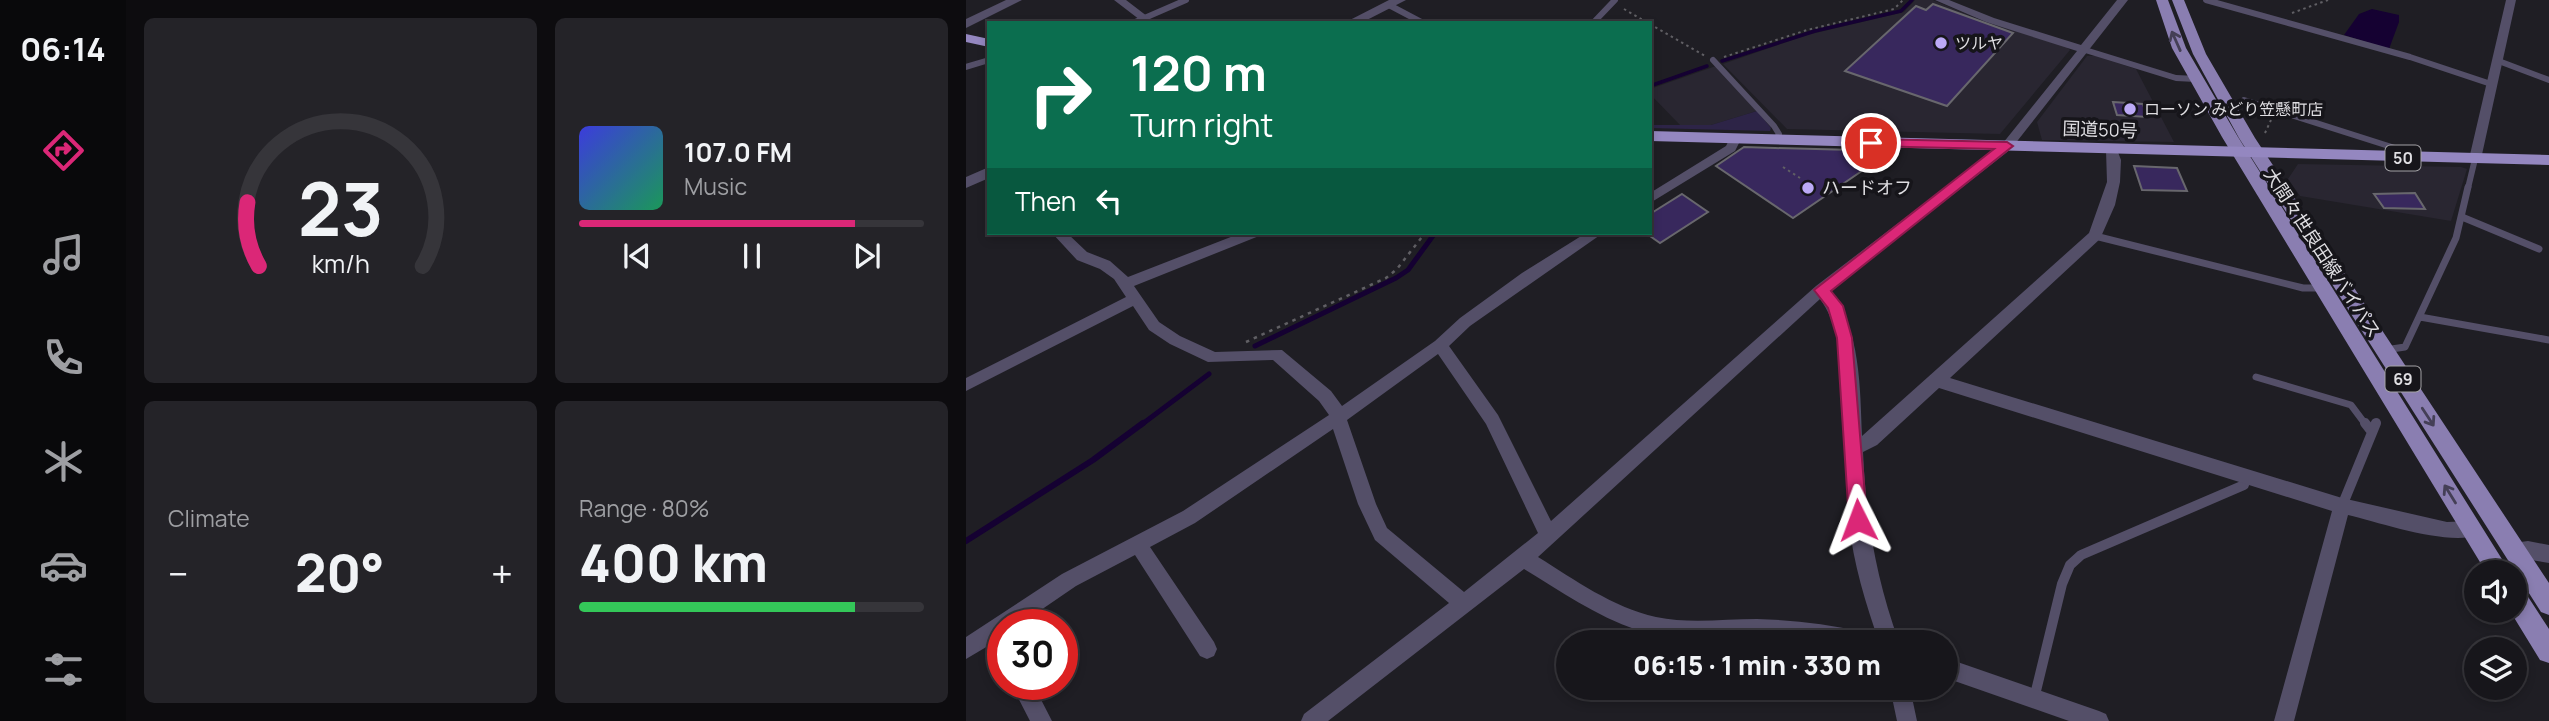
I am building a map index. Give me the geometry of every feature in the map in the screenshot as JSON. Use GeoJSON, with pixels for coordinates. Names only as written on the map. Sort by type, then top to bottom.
{"type":"FeatureCollection","features":[{"type":"Feature","properties":{"kind":"highway"},"geometry":{"type":"LineString","coordinates":[[966,38],[987,43]]}},
{"type":"Feature","properties":{"kind":"highway","name":"国道50号"},"geometry":{"type":"LineString","coordinates":[[1652,136],[2549,160]]}},
{"type":"Feature","properties":{"kind":"main road","name":"大間々世良田線バイパス"},"geometry":{"type":"LineString","coordinates":[[2162,0],[2179,48],[2196,79],[2385,350],[2549,604]]}},
{"type":"Feature","properties":{"kind":"main road","name":"大間々世良田線バイパス"},"geometry":{"type":"LineString","coordinates":[[2178,0],[2203,64],[2322,288],[2491,560]]}},
{"type":"Feature","properties":{"kind":"main road"},"geometry":{"type":"LineString","coordinates":[[2527,616],[2549,651]]}},
{"type":"Feature","properties":{"kind":"street"},"geometry":{"type":"LineString","coordinates":[[966,24],[1017,0]]}},
{"type":"Feature","properties":{"kind":"street"},"geometry":{"type":"LineString","coordinates":[[1119,0],[1148,21]]}},
{"type":"Feature","properties":{"kind":"street"},"geometry":{"type":"LineString","coordinates":[[1940,0],[1990,20],[2082,49]]}},
{"type":"Feature","properties":{"kind":"street"},"geometry":{"type":"LineString","coordinates":[[1311,721],[1523,558],[1821,290],[2007,146],[2123,0]]}},
{"type":"Feature","properties":{"kind":"street"},"geometry":{"type":"LineString","coordinates":[[2475,159],[2511,0]]}},
{"type":"Feature","properties":{"kind":"street"},"geometry":{"type":"LineString","coordinates":[[1354,21],[1394,3]]}},
{"type":"Feature","properties":{"kind":"street"},"geometry":{"type":"LineString","coordinates":[[1652,198],[1731,148],[1735,139]]}},
{"type":"Feature","properties":{"kind":"street"},"geometry":{"type":"LineString","coordinates":[[1854,448],[1871,440],[2095,236],[2107,211],[2114,170],[2112,150]]}},
{"type":"Feature","properties":{"kind":"street"},"geometry":{"type":"LineString","coordinates":[[966,183],[987,173]]}},
{"type":"Feature","properties":{"kind":"street"},"geometry":{"type":"LineString","coordinates":[[1061,235],[1076,252],[1112,268],[1126,283],[1145,315],[1162,333],[1208,356],[1276,354],[1325,396],[1337,416],[1367,504],[1381,534],[1465,605]]}},
{"type":"Feature","properties":{"kind":"street"},"geometry":{"type":"LineString","coordinates":[[1126,283],[1249,235]]}},
{"type":"Feature","properties":{"kind":"street"},"geometry":{"type":"LineString","coordinates":[[1026,609],[1069,580],[1189,517],[1294,448],[1440,345],[1465,322],[1593,235]]}},
{"type":"Feature","properties":{"kind":"street"},"geometry":{"type":"LineString","coordinates":[[1821,290],[1835,306],[1844,338],[1858,520],[1863,553],[1885,630]]}},
{"type":"Feature","properties":{"kind":"street"},"geometry":{"type":"LineString","coordinates":[[966,385],[1136,298]]}},
{"type":"Feature","properties":{"kind":"street"},"geometry":{"type":"LineString","coordinates":[[1440,345],[1492,421],[1549,536]]}},
{"type":"Feature","properties":{"kind":"street"},"geometry":{"type":"LineString","coordinates":[[1937,379],[1953,387],[2342,506],[2447,530],[2472,529]]}},
{"type":"Feature","properties":{"kind":"street"},"geometry":{"type":"LineString","coordinates":[[2284,721],[2342,506]]}},
{"type":"Feature","properties":{"kind":"street"},"geometry":{"type":"LineString","coordinates":[[1139,542],[1142,551],[1207,649]]}},
{"type":"Feature","properties":{"kind":"street"},"geometry":{"type":"LineString","coordinates":[[2513,550],[2528,549],[2549,554]]}},
{"type":"Feature","properties":{"kind":"street"},"geometry":{"type":"LineString","coordinates":[[1523,558],[1603,605],[1627,617],[1657,626],[1697,630],[1780,630]]}},
{"type":"Feature","properties":{"kind":"street"},"geometry":{"type":"LineString","coordinates":[[966,649],[987,635]]}},
{"type":"Feature","properties":{"kind":"street"},"geometry":{"type":"LineString","coordinates":[[1958,672],[2099,721]]}},
{"type":"Feature","properties":{"kind":"street"},"geometry":{"type":"LineString","coordinates":[[1030,700],[1042,721]]}},
{"type":"Feature","properties":{"kind":"street"},"geometry":{"type":"LineString","coordinates":[[1903,700],[1907,721]]}},
{"type":"Feature","properties":{"kind":"lane"},"geometry":{"type":"LineString","coordinates":[[1148,21],[1186,0]]}},
{"type":"Feature","properties":{"kind":"lane"},"geometry":{"type":"LineString","coordinates":[[2206,0],[2410,57],[2491,84]]}},
{"type":"Feature","properties":{"kind":"lane"},"geometry":{"type":"LineString","coordinates":[[1595,21],[1613,1]]}},
{"type":"Feature","properties":{"kind":"lane"},"geometry":{"type":"LineString","coordinates":[[1394,3],[1420,21]]}},
{"type":"Feature","properties":{"kind":"lane"},"geometry":{"type":"LineString","coordinates":[[2082,49],[2176,78],[2196,79]]}},
{"type":"Feature","properties":{"kind":"lane"},"geometry":{"type":"LineString","coordinates":[[1713,60],[1774,126],[1779,134],[1776,140]]}},
{"type":"Feature","properties":{"kind":"lane"},"geometry":{"type":"LineString","coordinates":[[2496,60],[2549,80]]}},
{"type":"Feature","properties":{"kind":"lane"},"geometry":{"type":"LineString","coordinates":[[966,67],[987,61]]}},
{"type":"Feature","properties":{"kind":"lane"},"geometry":{"type":"LineString","coordinates":[[2244,100],[2398,149],[2409,158]]}},
{"type":"Feature","properties":{"kind":"lane"},"geometry":{"type":"LineString","coordinates":[[2385,350],[2405,347],[2420,317],[2456,238],[2475,159]]}},
{"type":"Feature","properties":{"kind":"lane"},"geometry":{"type":"LineString","coordinates":[[2462,217],[2539,249]]}},
{"type":"Feature","properties":{"kind":"lane"},"geometry":{"type":"LineString","coordinates":[[2095,236],[2303,288],[2322,288]]}},
{"type":"Feature","properties":{"kind":"lane"},"geometry":{"type":"LineString","coordinates":[[2420,317],[2549,340]]}},
{"type":"Feature","properties":{"kind":"lane"},"geometry":{"type":"LineString","coordinates":[[2256,377],[2351,405],[2374,428],[2342,506]]}},
{"type":"Feature","properties":{"kind":"lane"},"geometry":{"type":"LineString","coordinates":[[2034,699],[2062,584],[2070,565],[2081,555],[2244,485],[2245,477]]}},
{"type":"Feature","properties":{"kind":"path"},"geometry":{"type":"LineString","coordinates":[[1652,25],[1713,60],[1807,30],[1894,9],[1903,0]]}},
{"type":"Feature","properties":{"kind":"path"},"geometry":{"type":"LineString","coordinates":[[2284,22],[2297,10],[2328,0]]}},
{"type":"Feature","properties":{"kind":"path"},"geometry":{"type":"LineString","coordinates":[[1613,1],[1646,21]]}},
{"type":"Feature","properties":{"kind":"path"},"geometry":{"type":"LineString","coordinates":[[2265,134],[2275,110]]}},
{"type":"Feature","properties":{"kind":"path"},"geometry":{"type":"LineString","coordinates":[[1783,167],[1800,178]]}},
{"type":"Feature","properties":{"kind":"path"},"geometry":{"type":"LineString","coordinates":[[1232,357],[1235,348],[1386,278],[1423,235]]}},
{"type":"Feature","properties":{"kind":"shaded area"},"geometry":{"type":"Polygon","coordinates":[[[1915,0],[1933,0],[1978,19],[2070,50],[2000,134],[1787,129],[1723,64],[1807,35],[1904,12],[1915,0]]]}},
{"type":"Feature","properties":{"kind":"shaded area"},"geometry":{"type":"Polygon","coordinates":[[[2372,9],[2399,15],[2389,49],[2344,35],[2359,14],[2372,9]]]}},
{"type":"Feature","properties":{"kind":"shaded area"},"geometry":{"type":"Polygon","coordinates":[[[2087,56],[2096,56],[2136,69],[2174,142],[2042,140],[2037,122],[2087,56]]]}},
{"type":"Feature","properties":{"kind":"shaded area"},"geometry":{"type":"Polygon","coordinates":[[[1716,66],[1757,111],[1711,125],[1680,125],[1652,96],[1652,88],[1716,66]]]}},
{"type":"Feature","properties":{"kind":"shaded area"},"geometry":{"type":"Polygon","coordinates":[[[1757,111],[1771,128],[1770,131],[1652,128],[1652,125],[1711,125],[1757,111]]]}},
{"type":"Feature","properties":{"kind":"shaded area"},"geometry":{"type":"Polygon","coordinates":[[[2298,164],[2467,169],[2451,221],[2300,196],[2288,179],[2298,164]]]}},
{"type":"Feature","properties":{"kind":"building"},"geometry":{"type":"Polygon","coordinates":[[[1933,4],[2013,33],[1947,106],[1845,71],[1916,6],[1926,10],[1933,4]]]}},
{"type":"Feature","properties":{"kind":"building","name":"ローソン みどり笠懸町店"},"geometry":{"type":"Polygon","coordinates":[[[2113,102],[2143,104],[2147,117],[2117,115],[2113,102]]]}},
{"type":"Feature","properties":{"kind":"building"},"geometry":{"type":"Polygon","coordinates":[[[1744,147],[1891,151],[1793,218],[1716,166],[1744,147]]]}},
{"type":"Feature","properties":{"kind":"building"},"geometry":{"type":"Polygon","coordinates":[[[2134,166],[2177,168],[2187,191],[2142,190],[2134,166]]]}},
{"type":"Feature","properties":{"kind":"building"},"geometry":{"type":"Polygon","coordinates":[[[2415,193],[2425,209],[2384,208],[2374,194],[2415,193]]]}},
{"type":"Feature","properties":{"kind":"building"},"geometry":{"type":"Polygon","coordinates":[[[1682,194],[1708,212],[1660,243],[1650,236],[1652,213],[1682,194]]]}},
{"type":"Feature","properties":{"kind":"waterway"},"geometry":{"type":"LineString","coordinates":[[1722,61],[1815,31],[1901,11],[1912,0]]}},
{"type":"Feature","properties":{"kind":"waterway"},"geometry":{"type":"LineString","coordinates":[[1652,85],[1707,66]]}},
{"type":"Feature","properties":{"kind":"waterway"},"geometry":{"type":"LineString","coordinates":[[1255,346],[1396,278],[1408,270],[1434,235]]}},
{"type":"Feature","properties":{"kind":"waterway"},"geometry":{"type":"LineString","coordinates":[[1141,425],[1209,374]]}},
{"type":"Feature","properties":{"kind":"waterway"},"geometry":{"type":"LineString","coordinates":[[966,541],[1093,460],[1143,423]]}},
{"type":"Feature","properties":{"kind":"place","name":"ツルヤ"},"geometry":{"type":"Point","coordinates":[1941,43]}},
{"type":"Feature","properties":{"kind":"place","name":"ローソン みどり笠懸町店"},"geometry":{"type":"Point","coordinates":[2130,109]}},
{"type":"Feature","properties":{"kind":"place","name":"ハードオフ"},"geometry":{"type":"Point","coordinates":[1808,188]}},
{"type":"Feature","properties":{"kind":"route"},"geometry":{"type":"LineString","coordinates":[[1858,520],[1853,420],[1844,338],[1835,306],[1821,290],[2007,146],[1871,143]]}}]}
